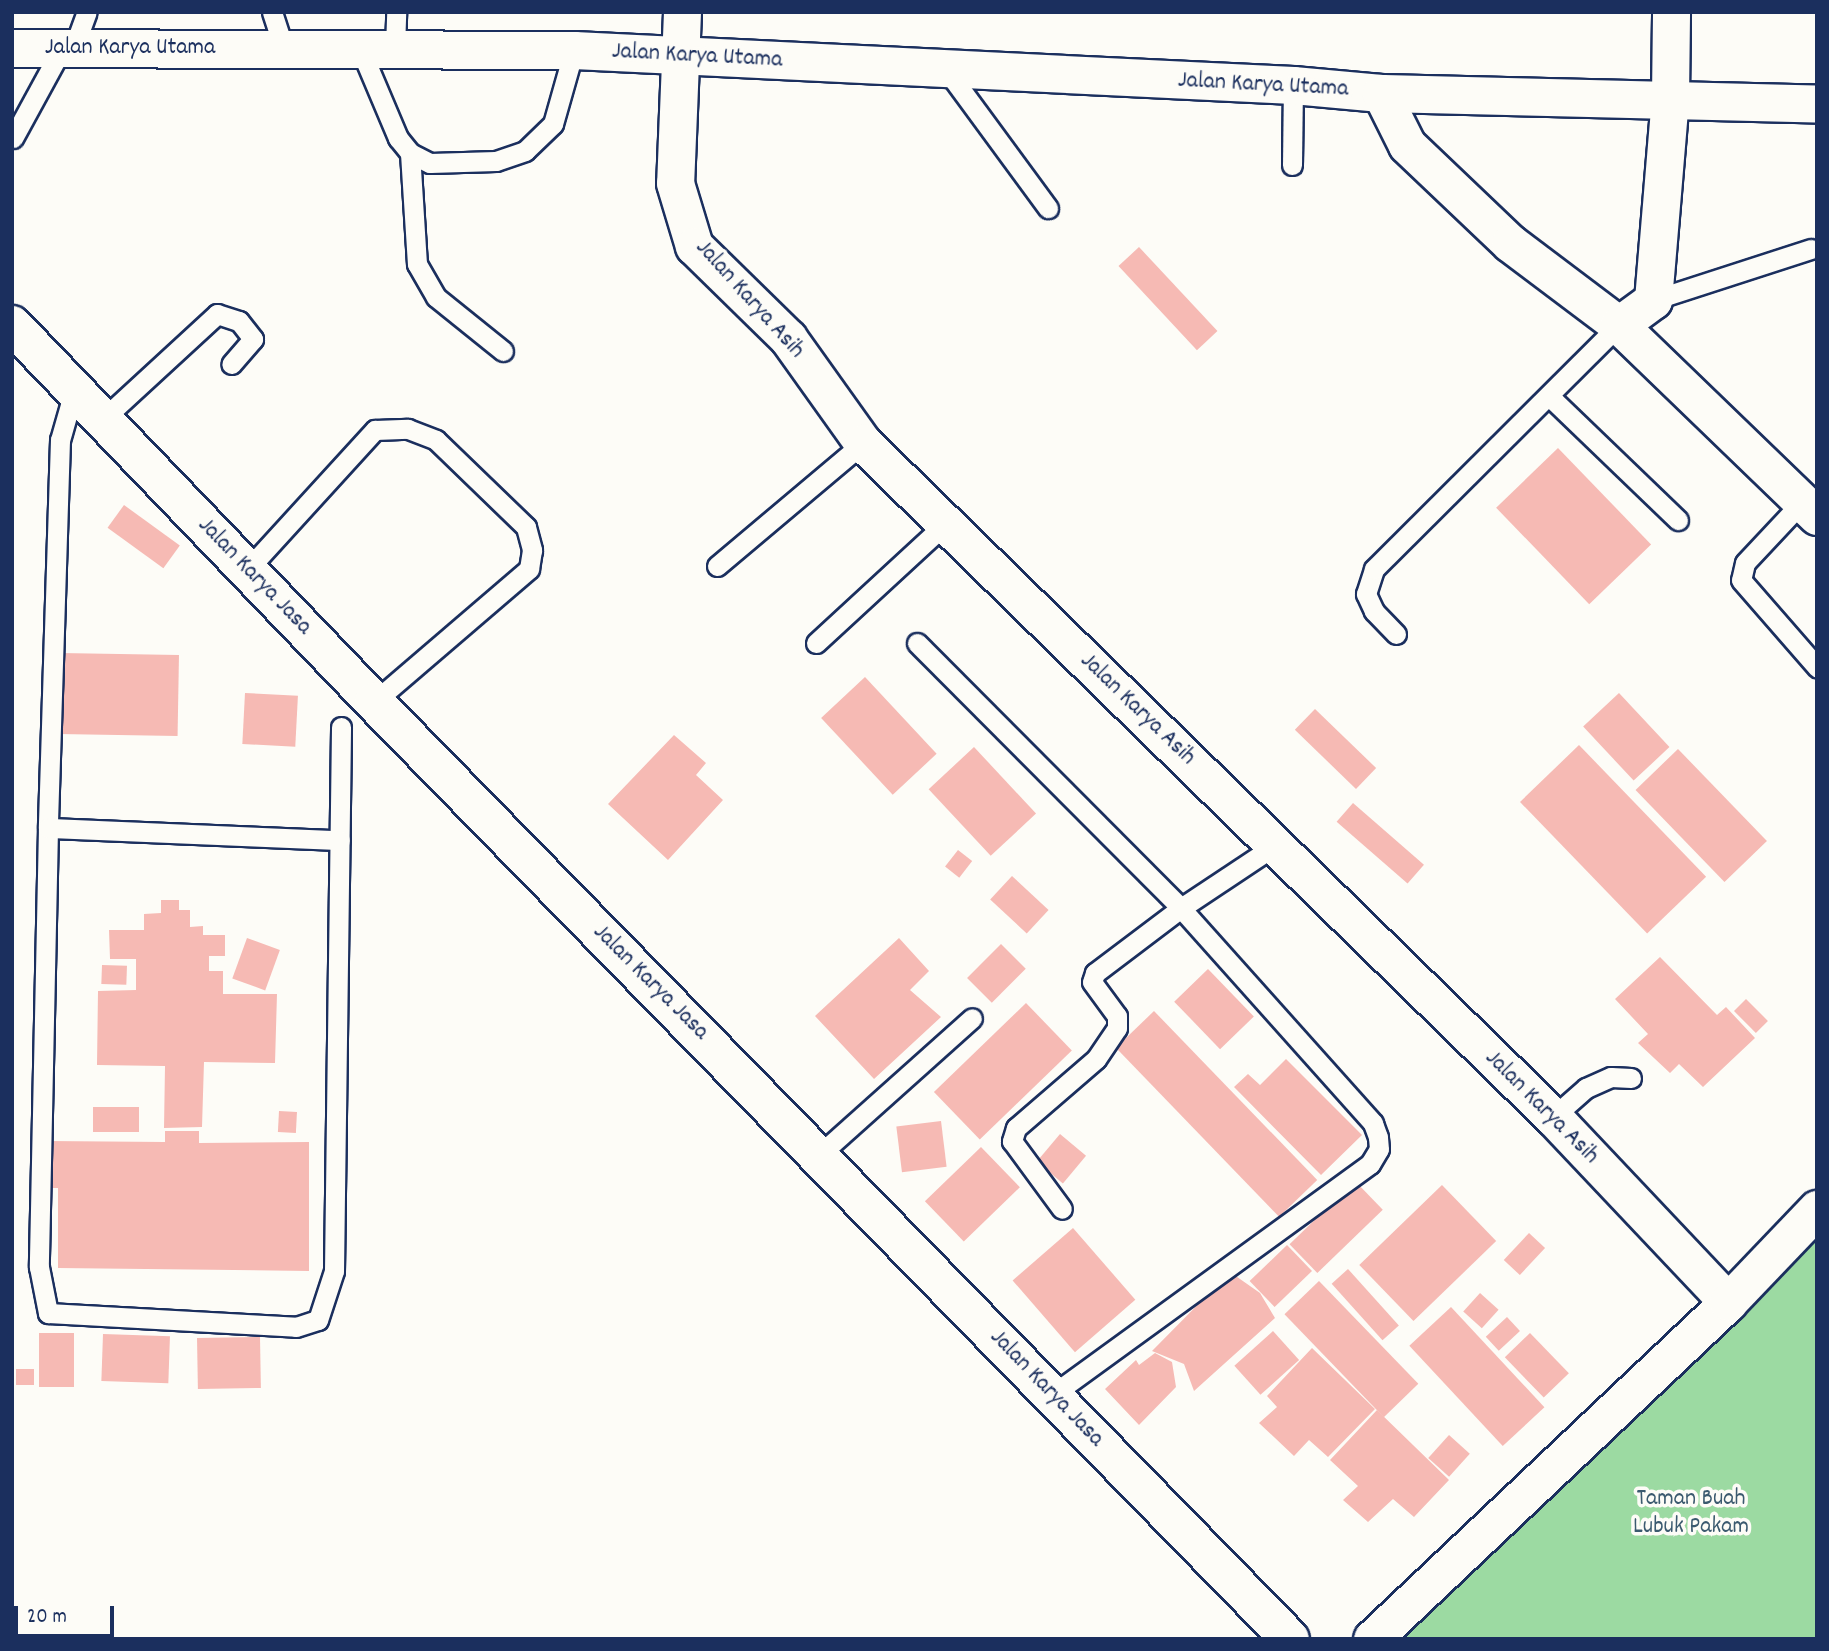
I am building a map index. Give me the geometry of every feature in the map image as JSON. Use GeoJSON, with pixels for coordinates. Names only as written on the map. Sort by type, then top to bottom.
{"type":"FeatureCollection","features":[{"type":"Feature","properties":{"kind":"street","name":"Jalan Karya Asih"},"geometry":{"type":"LineString","coordinates":[[682,12],[676,183],[694,246],[788,338],[863,443],[1553,1117],[1728,1302]]}},
{"type":"Feature","properties":{"kind":"street"},"geometry":{"type":"LineString","coordinates":[[1619,325],[1653,300],[1670,97],[1671,12]]}},
{"type":"Feature","properties":{"kind":"street","name":"Jalan Karya Utama"},"geometry":{"type":"LineString","coordinates":[[12,48],[574,50],[948,72],[1293,85],[1381,93],[1670,97],[1817,103]]}},
{"type":"Feature","properties":{"kind":"street"},"geometry":{"type":"LineString","coordinates":[[1381,93],[1407,145],[1510,243],[1619,325],[1810,509]]}},
{"type":"Feature","properties":{"kind":"street","name":"Jalan Karya Jasa"},"geometry":{"type":"LineString","coordinates":[[12,325],[374,702],[1290,1639]]}},
{"type":"Feature","properties":{"kind":"street"},"geometry":{"type":"LineString","coordinates":[[1372,1639],[1728,1302],[1817,1209]]}},
{"type":"Feature","properties":{"kind":"lane"},"geometry":{"type":"LineString","coordinates":[[13,138],[87,12]]}},
{"type":"Feature","properties":{"kind":"lane"},"geometry":{"type":"LineString","coordinates":[[272,12],[284,50]]}},
{"type":"Feature","properties":{"kind":"lane"},"geometry":{"type":"LineString","coordinates":[[396,12],[378,48],[398,138],[410,153],[430,163],[496,161],[525,151],[552,124],[574,50]]}},
{"type":"Feature","properties":{"kind":"lane"},"geometry":{"type":"LineString","coordinates":[[948,72],[1048,208]]}},
{"type":"Feature","properties":{"kind":"lane"},"geometry":{"type":"LineString","coordinates":[[1292,164],[1293,85]]}},
{"type":"Feature","properties":{"kind":"lane"},"geometry":{"type":"LineString","coordinates":[[410,153],[417,264],[436,297],[503,351]]}},
{"type":"Feature","properties":{"kind":"lane"},"geometry":{"type":"LineString","coordinates":[[1653,300],[1811,249]]}},
{"type":"Feature","properties":{"kind":"lane"},"geometry":{"type":"LineString","coordinates":[[103,419],[217,314],[239,321],[253,339],[231,364]]}},
{"type":"Feature","properties":{"kind":"lane"},"geometry":{"type":"LineString","coordinates":[[1396,634],[1374,611],[1366,594],[1374,569],[1619,325]]}},
{"type":"Feature","properties":{"kind":"lane"},"geometry":{"type":"LineString","coordinates":[[74,391],[60,440],[48,828],[41,1293],[48,1313],[58,1316],[156,1322],[296,1327],[318,1320],[334,1270],[341,727]]}},
{"type":"Feature","properties":{"kind":"lane"},"geometry":{"type":"LineString","coordinates":[[1549,396],[1678,520]]}},
{"type":"Feature","properties":{"kind":"lane"},"geometry":{"type":"LineString","coordinates":[[247,570],[375,430],[408,429],[436,440],[526,527],[532,550],[529,569],[374,702]]}},
{"type":"Feature","properties":{"kind":"lane"},"geometry":{"type":"LineString","coordinates":[[717,566],[863,443]]}},
{"type":"Feature","properties":{"kind":"lane"},"geometry":{"type":"LineString","coordinates":[[1810,509],[1745,563],[1741,580],[1817,667]]}},
{"type":"Feature","properties":{"kind":"lane"},"geometry":{"type":"LineString","coordinates":[[816,643],[945,524]]}},
{"type":"Feature","properties":{"kind":"lane"},"geometry":{"type":"LineString","coordinates":[[917,643],[1181,908],[1373,1123],[1379,1149],[1370,1164],[1052,1395]]}},
{"type":"Feature","properties":{"kind":"lane"},"geometry":{"type":"LineString","coordinates":[[48,828],[340,840]]}},
{"type":"Feature","properties":{"kind":"lane"},"geometry":{"type":"LineString","coordinates":[[1062,1209],[1012,1141],[1016,1128],[1096,1059],[1117,1028],[1117,1016],[1092,982],[1095,973],[1181,908],[1276,845]]}},
{"type":"Feature","properties":{"kind":"lane"},"geometry":{"type":"LineString","coordinates":[[819,1155],[972,1018]]}},
{"type":"Feature","properties":{"kind":"lane"},"geometry":{"type":"LineString","coordinates":[[1553,1117],[1586,1088],[1611,1077],[1631,1078]]}},
{"type":"Feature","properties":{"kind":"green space","name":"Taman Buah Lubuk Pakam"},"geometry":{"type":"Polygon","coordinates":[[[1817,1212],[1817,1639],[1386,1639],[1817,1212]]]}},
{"type":"Feature","properties":{"kind":"building"},"geometry":{"type":"Polygon","coordinates":[[[1139,247],[1217,331],[1197,350],[1119,266],[1139,247]]]}},
{"type":"Feature","properties":{"kind":"building"},"geometry":{"type":"Polygon","coordinates":[[[1558,448],[1651,544],[1589,604],[1496,508],[1558,448]]]}},
{"type":"Feature","properties":{"kind":"building"},"geometry":{"type":"Polygon","coordinates":[[[124,505],[180,546],[163,568],[108,528],[124,505]]]}},
{"type":"Feature","properties":{"kind":"building"},"geometry":{"type":"Polygon","coordinates":[[[60,653],[179,655],[178,736],[59,734],[60,653]]]}},
{"type":"Feature","properties":{"kind":"building"},"geometry":{"type":"Polygon","coordinates":[[[865,677],[937,754],[893,795],[821,718],[865,677]]]}},
{"type":"Feature","properties":{"kind":"building"},"geometry":{"type":"Polygon","coordinates":[[[245,693],[298,696],[295,747],[242,744],[245,693]]]}},
{"type":"Feature","properties":{"kind":"building"},"geometry":{"type":"Polygon","coordinates":[[[1619,693],[1669,747],[1634,781],[1583,726],[1619,693]]]}},
{"type":"Feature","properties":{"kind":"building"},"geometry":{"type":"Polygon","coordinates":[[[1315,709],[1376,768],[1356,789],[1295,730],[1315,709]]]}},
{"type":"Feature","properties":{"kind":"building"},"geometry":{"type":"Polygon","coordinates":[[[674,735],[706,763],[696,775],[723,800],[668,860],[608,804],[674,735]]]}},
{"type":"Feature","properties":{"kind":"building"},"geometry":{"type":"Polygon","coordinates":[[[1579,745],[1706,877],[1647,934],[1520,802],[1579,745]]]}},
{"type":"Feature","properties":{"kind":"building"},"geometry":{"type":"Polygon","coordinates":[[[974,747],[1036,814],[991,856],[929,789],[974,747]]]}},
{"type":"Feature","properties":{"kind":"building"},"geometry":{"type":"Polygon","coordinates":[[[1678,749],[1767,841],[1724,882],[1636,790],[1678,749]]]}},
{"type":"Feature","properties":{"kind":"building"},"geometry":{"type":"Polygon","coordinates":[[[1353,803],[1424,865],[1408,884],[1337,822],[1353,803]]]}},
{"type":"Feature","properties":{"kind":"building"},"geometry":{"type":"Polygon","coordinates":[[[958,850],[972,861],[959,878],[945,867],[958,850]]]}},
{"type":"Feature","properties":{"kind":"building"},"geometry":{"type":"Polygon","coordinates":[[[1012,876],[1049,910],[1027,934],[990,899],[1012,876]]]}},
{"type":"Feature","properties":{"kind":"building"},"geometry":{"type":"Polygon","coordinates":[[[161,900],[179,900],[179,910],[190,910],[190,927],[203,926],[203,935],[225,935],[225,956],[209,956],[209,971],[223,971],[223,994],[277,994],[275,1063],[204,1062],[202,1127],[164,1128],[165,1066],[97,1065],[98,991],[136,990],[136,959],[110,959],[109,930],[144,930],[144,914],[161,913],[161,900]]]}},
{"type":"Feature","properties":{"kind":"building"},"geometry":{"type":"Polygon","coordinates":[[[247,938],[280,950],[265,990],[232,978],[247,938]]]}},
{"type":"Feature","properties":{"kind":"building"},"geometry":{"type":"Polygon","coordinates":[[[899,938],[929,971],[910,990],[941,1017],[874,1079],[815,1016],[899,938]]]}},
{"type":"Feature","properties":{"kind":"building"},"geometry":{"type":"Polygon","coordinates":[[[1001,944],[1026,969],[992,1003],[967,978],[1001,944]]]}},
{"type":"Feature","properties":{"kind":"building"},"geometry":{"type":"Polygon","coordinates":[[[1660,957],[1717,1015],[1726,1007],[1755,1038],[1703,1087],[1679,1064],[1670,1073],[1638,1043],[1648,1034],[1615,999],[1660,957]]]}},
{"type":"Feature","properties":{"kind":"building"},"geometry":{"type":"Polygon","coordinates":[[[102,965],[127,966],[126,985],[101,984],[102,965]]]}},
{"type":"Feature","properties":{"kind":"building"},"geometry":{"type":"Polygon","coordinates":[[[1208,969],[1254,1016],[1220,1049],[1174,1002],[1208,969]]]}},
{"type":"Feature","properties":{"kind":"building"},"geometry":{"type":"Polygon","coordinates":[[[1746,999],[1768,1021],[1756,1033],[1734,1011],[1746,999]]]}},
{"type":"Feature","properties":{"kind":"building"},"geometry":{"type":"Polygon","coordinates":[[[1026,1003],[1072,1050],[980,1139],[934,1092],[1026,1003]]]}},
{"type":"Feature","properties":{"kind":"building"},"geometry":{"type":"Polygon","coordinates":[[[1154,1011],[1317,1180],[1279,1217],[1116,1048],[1154,1011]]]}},
{"type":"Feature","properties":{"kind":"building"},"geometry":{"type":"Polygon","coordinates":[[[1286,1059],[1362,1135],[1321,1175],[1234,1087],[1248,1074],[1260,1085],[1286,1059]]]}},
{"type":"Feature","properties":{"kind":"building"},"geometry":{"type":"Polygon","coordinates":[[[93,1107],[139,1107],[139,1132],[93,1132],[93,1107]]]}},
{"type":"Feature","properties":{"kind":"building"},"geometry":{"type":"Polygon","coordinates":[[[279,1111],[297,1112],[296,1133],[278,1132],[279,1111]]]}},
{"type":"Feature","properties":{"kind":"building"},"geometry":{"type":"Polygon","coordinates":[[[941,1121],[947,1167],[902,1172],[896,1126],[941,1121]]]}},
{"type":"Feature","properties":{"kind":"building"},"geometry":{"type":"Polygon","coordinates":[[[165,1131],[199,1131],[199,1143],[309,1142],[309,1271],[58,1268],[58,1188],[45,1188],[47,1141],[165,1142],[165,1131]]]}},
{"type":"Feature","properties":{"kind":"building"},"geometry":{"type":"Polygon","coordinates":[[[1060,1134],[1086,1156],[1063,1183],[1037,1162],[1060,1134]]]}},
{"type":"Feature","properties":{"kind":"building"},"geometry":{"type":"Polygon","coordinates":[[[981,1147],[1020,1187],[964,1241],[925,1201],[981,1147]]]}},
{"type":"Feature","properties":{"kind":"building"},"geometry":{"type":"Polygon","coordinates":[[[1355,1181],[1383,1210],[1317,1273],[1290,1244],[1355,1181]]]}},
{"type":"Feature","properties":{"kind":"building"},"geometry":{"type":"Polygon","coordinates":[[[1442,1185],[1496,1241],[1413,1321],[1359,1265],[1442,1185]]]}},
{"type":"Feature","properties":{"kind":"building"},"geometry":{"type":"Polygon","coordinates":[[[1073,1228],[1135,1300],[1075,1352],[1013,1280],[1073,1228]]]}},
{"type":"Feature","properties":{"kind":"building"},"geometry":{"type":"Polygon","coordinates":[[[1529,1233],[1545,1248],[1520,1275],[1504,1260],[1529,1233]]]}},
{"type":"Feature","properties":{"kind":"building"},"geometry":{"type":"Polygon","coordinates":[[[1287,1245],[1312,1271],[1275,1307],[1250,1281],[1287,1245]]]}},
{"type":"Feature","properties":{"kind":"building"},"geometry":{"type":"Polygon","coordinates":[[[1348,1269],[1399,1325],[1383,1340],[1332,1284],[1348,1269]]]}},
{"type":"Feature","properties":{"kind":"building"},"geometry":{"type":"Polygon","coordinates":[[[1230,1272],[1260,1293],[1275,1318],[1194,1391],[1184,1364],[1152,1351],[1230,1272]]]}},
{"type":"Feature","properties":{"kind":"building"},"geometry":{"type":"Polygon","coordinates":[[[1319,1281],[1418,1384],[1384,1417],[1284,1314],[1319,1281]]]}},
{"type":"Feature","properties":{"kind":"building"},"geometry":{"type":"Polygon","coordinates":[[[1480,1293],[1499,1310],[1482,1328],[1463,1312],[1480,1293]]]}},
{"type":"Feature","properties":{"kind":"building"},"geometry":{"type":"Polygon","coordinates":[[[1451,1307],[1544,1407],[1503,1446],[1409,1346],[1451,1307]]]}},
{"type":"Feature","properties":{"kind":"building"},"geometry":{"type":"Polygon","coordinates":[[[1507,1317],[1520,1331],[1499,1351],[1486,1337],[1507,1317]]]}},
{"type":"Feature","properties":{"kind":"building"},"geometry":{"type":"Polygon","coordinates":[[[1273,1331],[1299,1360],[1260,1395],[1234,1366],[1273,1331]]]}},
{"type":"Feature","properties":{"kind":"building"},"geometry":{"type":"Polygon","coordinates":[[[39,1333],[74,1333],[74,1387],[39,1387],[39,1333]]]}},
{"type":"Feature","properties":{"kind":"building"},"geometry":{"type":"Polygon","coordinates":[[[1530,1333],[1569,1373],[1544,1398],[1505,1357],[1530,1333]]]}},
{"type":"Feature","properties":{"kind":"building"},"geometry":{"type":"Polygon","coordinates":[[[103,1334],[170,1336],[168,1383],[101,1381],[103,1334]]]}},
{"type":"Feature","properties":{"kind":"building"},"geometry":{"type":"Polygon","coordinates":[[[260,1337],[261,1388],[198,1389],[197,1338],[260,1337]]]}},
{"type":"Feature","properties":{"kind":"building"},"geometry":{"type":"Polygon","coordinates":[[[1312,1348],[1375,1409],[1328,1457],[1309,1440],[1294,1456],[1259,1423],[1277,1407],[1267,1396],[1312,1348]]]}},
{"type":"Feature","properties":{"kind":"building"},"geometry":{"type":"Polygon","coordinates":[[[1155,1353],[1172,1362],[1176,1387],[1139,1425],[1105,1389],[1136,1360],[1139,1365],[1155,1353]]]}},
{"type":"Feature","properties":{"kind":"building"},"geometry":{"type":"Polygon","coordinates":[[[16,1369],[34,1369],[34,1385],[16,1385],[16,1369]]]}},
{"type":"Feature","properties":{"kind":"building"},"geometry":{"type":"Polygon","coordinates":[[[1377,1410],[1449,1480],[1414,1517],[1393,1499],[1368,1522],[1343,1500],[1358,1486],[1330,1460],[1377,1410]]]}},
{"type":"Feature","properties":{"kind":"building"},"geometry":{"type":"Polygon","coordinates":[[[1449,1435],[1470,1454],[1449,1477],[1428,1458],[1449,1435]]]}}]}
